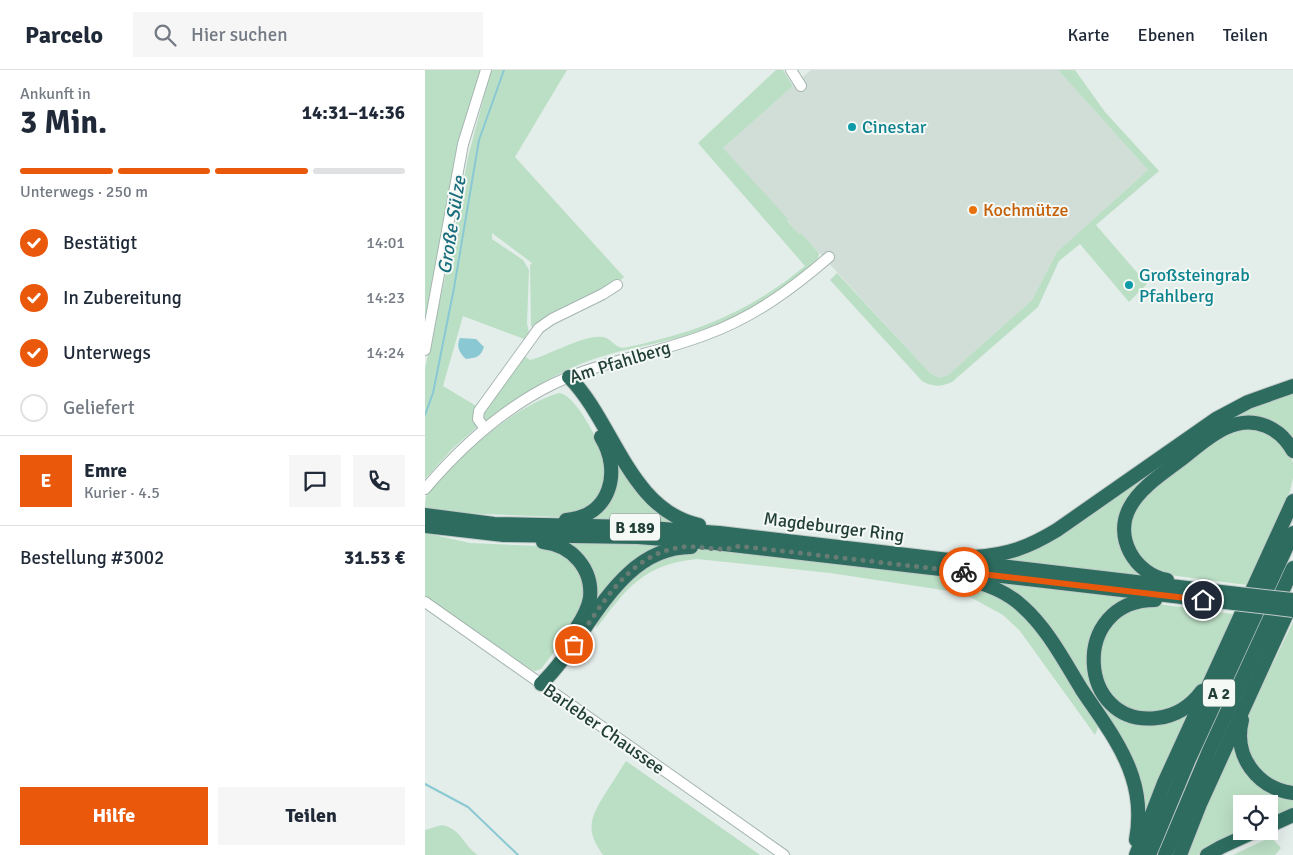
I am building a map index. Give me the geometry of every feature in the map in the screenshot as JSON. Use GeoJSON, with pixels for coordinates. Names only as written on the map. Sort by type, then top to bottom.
{"type":"FeatureCollection","features":[{"type":"Feature","properties":{"kind":"highway"},"geometry":{"type":"LineString","coordinates":[[526,526],[535,522],[569,520],[585,515],[602,501],[611,483],[612,465],[607,449],[573,393],[569,377]]}},
{"type":"Feature","properties":{"kind":"highway"},"geometry":{"type":"LineString","coordinates":[[541,684],[554,672],[621,580],[642,561],[678,548],[699,547],[729,550],[742,541],[739,530],[682,520],[655,501],[638,482],[581,389],[569,377]]}},
{"type":"Feature","properties":{"kind":"highway"},"geometry":{"type":"LineString","coordinates":[[932,563],[1001,554],[1034,544],[1216,419],[1248,402],[1293,386]]}},
{"type":"Feature","properties":{"kind":"highway"},"geometry":{"type":"LineString","coordinates":[[1218,665],[1191,703],[1173,714],[1155,718],[1138,717],[1121,710],[1104,695],[1095,677],[1093,661],[1097,640],[1103,626],[1117,612],[1128,605],[1141,601],[1157,600],[1197,604],[1205,595],[1200,584],[1158,578],[1135,561],[1129,551],[1124,535],[1126,517],[1132,502],[1144,489],[1217,432],[1234,424],[1253,422],[1269,427],[1283,437],[1293,451]]}},
{"type":"Feature","properties":{"kind":"highway"},"geometry":{"type":"LineString","coordinates":[[1134,855],[1164,783],[1291,506],[1293,494]]}},
{"type":"Feature","properties":{"kind":"highway","name":"Magdeburger Ring"},"geometry":{"type":"LineString","coordinates":[[427,521],[526,526],[650,527],[742,541],[1236,599]]}},
{"type":"Feature","properties":{"kind":"highway","name":"Magdeburger Ring"},"geometry":{"type":"LineString","coordinates":[[427,521],[504,535],[742,541]]}},
{"type":"Feature","properties":{"kind":"highway","name":"A 2"},"geometry":{"type":"LineString","coordinates":[[1149,855],[1189,759],[1293,533]]}},
{"type":"Feature","properties":{"kind":"highway"},"geometry":{"type":"LineString","coordinates":[[504,535],[510,541],[547,542],[568,551],[581,563],[589,583],[590,598],[586,612],[548,667],[541,684]]}},
{"type":"Feature","properties":{"kind":"highway"},"geometry":{"type":"LineString","coordinates":[[932,563],[1005,593],[1027,610],[1045,632],[1109,731],[1130,770],[1139,814],[1134,855]]}},
{"type":"Feature","properties":{"kind":"highway","name":"A 2"},"geometry":{"type":"LineString","coordinates":[[1165,855],[1205,759],[1293,568]]}},
{"type":"Feature","properties":{"kind":"highway","name":"B 189"},"geometry":{"type":"LineString","coordinates":[[1236,599],[1293,600]]}},
{"type":"Feature","properties":{"kind":"highway","name":"B 189"},"geometry":{"type":"LineString","coordinates":[[1236,599],[1293,610]]}},
{"type":"Feature","properties":{"kind":"highway"},"geometry":{"type":"LineString","coordinates":[[1180,855],[1200,804],[1293,600]]}},
{"type":"Feature","properties":{"kind":"highway"},"geometry":{"type":"LineString","coordinates":[[1251,692],[1240,730],[1240,741],[1244,756],[1253,772],[1261,780],[1276,789],[1293,793]]}},
{"type":"Feature","properties":{"kind":"highway"},"geometry":{"type":"LineString","coordinates":[[1278,822],[1293,815]]}},
{"type":"Feature","properties":{"kind":"highway"},"geometry":{"type":"LineString","coordinates":[[1207,855],[1236,840]]}},
{"type":"Feature","properties":{"kind":"street"},"geometry":{"type":"LineString","coordinates":[[425,350],[463,144],[486,70]]}},
{"type":"Feature","properties":{"kind":"street"},"geometry":{"type":"LineString","coordinates":[[791,70],[801,86]]}},
{"type":"Feature","properties":{"kind":"street","name":"Am Pfahlberg"},"geometry":{"type":"LineString","coordinates":[[425,489],[452,458],[485,430],[525,401],[552,385],[612,362],[688,341],[733,324],[778,298],[829,258]]}},
{"type":"Feature","properties":{"kind":"street"},"geometry":{"type":"LineString","coordinates":[[485,430],[478,420],[479,412],[536,330],[552,319],[617,285]]}},
{"type":"Feature","properties":{"kind":"street","name":"Barleber Chaussee"},"geometry":{"type":"LineString","coordinates":[[425,602],[784,855]]}},
{"type":"Feature","properties":{"kind":"shaded area"},"geometry":{"type":"Polygon","coordinates":[[[811,70],[1058,70],[1148,170],[1057,252],[1032,300],[948,375],[939,378],[930,373],[801,233],[799,234],[723,148],[811,70]]]}},
{"type":"Feature","properties":{"kind":"green space"},"geometry":{"type":"Polygon","coordinates":[[[425,70],[484,70],[425,330],[425,70]]]}},
{"type":"Feature","properties":{"kind":"green space"},"geometry":{"type":"Polygon","coordinates":[[[491,70],[567,70],[515,157],[624,277],[610,289],[533,330],[531,325],[530,265],[532,263],[492,233],[492,239],[523,260],[529,270],[527,323],[529,333],[527,340],[463,316],[443,386],[478,407],[478,426],[452,449],[425,479],[425,368],[451,250],[468,157],[491,70]]]}},
{"type":"Feature","properties":{"kind":"green space"},"geometry":{"type":"Polygon","coordinates":[[[776,70],[783,70],[793,86],[723,148],[788,219],[787,221],[819,253],[818,258],[804,272],[771,296],[734,317],[695,332],[610,354],[573,367],[534,388],[484,422],[480,416],[523,355],[530,360],[595,337],[606,338],[623,348],[697,328],[720,319],[763,297],[805,266],[698,143],[776,70]]]}},
{"type":"Feature","properties":{"kind":"green space"},"geometry":{"type":"Polygon","coordinates":[[[1058,70],[1075,70],[1105,112],[1159,171],[1096,225],[1147,284],[1129,302],[1080,244],[1059,261],[1038,307],[952,382],[937,386],[926,383],[922,381],[830,280],[837,273],[930,373],[939,378],[948,375],[1032,300],[1057,252],[1148,170],[1058,70]]]}},
{"type":"Feature","properties":{"kind":"green space"},"geometry":{"type":"Polygon","coordinates":[[[1293,391],[1293,443],[1241,418],[1121,514],[1144,576],[1004,559],[1026,554],[1036,549],[1222,420],[1293,391]]]}},
{"type":"Feature","properties":{"kind":"green space"},"geometry":{"type":"Polygon","coordinates":[[[559,393],[573,402],[581,412],[604,456],[607,469],[603,487],[598,498],[591,506],[575,514],[558,517],[456,513],[425,508],[426,497],[431,488],[481,440],[528,407],[559,393]]]}},
{"type":"Feature","properties":{"kind":"green space"},"geometry":{"type":"Polygon","coordinates":[[[1245,428],[1271,433],[1289,451],[1293,463],[1293,478],[1290,491],[1247,585],[1162,574],[1137,556],[1128,526],[1140,499],[1219,436],[1245,428]]]}},
{"type":"Feature","properties":{"kind":"green space"},"geometry":{"type":"Polygon","coordinates":[[[615,461],[627,472],[678,523],[589,519],[615,461]]]}},
{"type":"Feature","properties":{"kind":"green space"},"geometry":{"type":"Polygon","coordinates":[[[425,533],[470,543],[540,546],[555,549],[579,568],[586,593],[574,626],[541,669],[535,671],[521,665],[425,596],[425,533]]]}},
{"type":"Feature","properties":{"kind":"green space"},"geometry":{"type":"Polygon","coordinates":[[[561,543],[666,544],[575,636],[593,592],[561,543]]]}},
{"type":"Feature","properties":{"kind":"green space"},"geometry":{"type":"Polygon","coordinates":[[[692,548],[941,576],[980,584],[1026,613],[1100,722],[1095,735],[1020,631],[1003,615],[972,598],[956,592],[830,573],[697,559],[663,566],[637,581],[617,602],[596,629],[600,613],[639,567],[692,548]]]}},
{"type":"Feature","properties":{"kind":"green space"},"geometry":{"type":"Polygon","coordinates":[[[995,582],[1132,599],[1089,649],[1120,715],[1192,708],[1146,819],[1142,806],[1071,665],[995,582]]]}},
{"type":"Feature","properties":{"kind":"green space"},"geometry":{"type":"Polygon","coordinates":[[[1157,604],[1233,614],[1201,685],[1175,710],[1140,714],[1119,704],[1099,674],[1104,633],[1123,612],[1157,604]]]}},
{"type":"Feature","properties":{"kind":"green space"},"geometry":{"type":"Polygon","coordinates":[[[1293,622],[1293,790],[1271,782],[1247,754],[1247,714],[1293,622]]]}},
{"type":"Feature","properties":{"kind":"green space"},"geometry":{"type":"Polygon","coordinates":[[[1235,734],[1237,751],[1293,798],[1293,810],[1278,816],[1278,795],[1233,795],[1233,835],[1198,855],[1184,855],[1235,734]]]}},
{"type":"Feature","properties":{"kind":"green space"},"geometry":{"type":"Polygon","coordinates":[[[626,761],[760,855],[603,855],[597,846],[592,831],[593,817],[600,802],[626,761]]]}},
{"type":"Feature","properties":{"kind":"green space"},"geometry":{"type":"Polygon","coordinates":[[[442,825],[449,827],[459,834],[478,855],[425,855],[425,830],[442,825]]]}},
{"type":"Feature","properties":{"kind":"green space"},"geometry":{"type":"Polygon","coordinates":[[[1265,840],[1274,840],[1281,848],[1275,855],[1233,855],[1265,840]]]}},
{"type":"Feature","properties":{"kind":"water"},"geometry":{"type":"Polygon","coordinates":[[[460,338],[476,339],[484,347],[481,353],[466,359],[459,349],[460,338]]]}},
{"type":"Feature","properties":{"kind":"waterway","name":"Große Sülze"},"geometry":{"type":"LineString","coordinates":[[425,415],[433,393],[454,288],[479,140],[504,70]]}},
{"type":"Feature","properties":{"kind":"waterway","name":"Große Sülze"},"geometry":{"type":"LineString","coordinates":[[425,784],[468,807],[518,855]]}},
{"type":"Feature","properties":{"kind":"way so far"},"geometry":{"type":"LineString","coordinates":[[574,645],[628,572],[638,564],[657,554],[683,547],[729,550],[739,546],[964,572]]}},
{"type":"Feature","properties":{"kind":"place","name":"Cinestar"},"geometry":{"type":"Point","coordinates":[852,127]}},
{"type":"Feature","properties":{"kind":"place","name":"Kochmütze"},"geometry":{"type":"Point","coordinates":[973,210]}},
{"type":"Feature","properties":{"kind":"place","name":"Großsteingrab Pfahlberg"},"geometry":{"type":"Point","coordinates":[1129,285]}},
{"type":"Feature","properties":{"kind":"route"},"geometry":{"type":"LineString","coordinates":[[964,572],[1203,600]]}}]}
